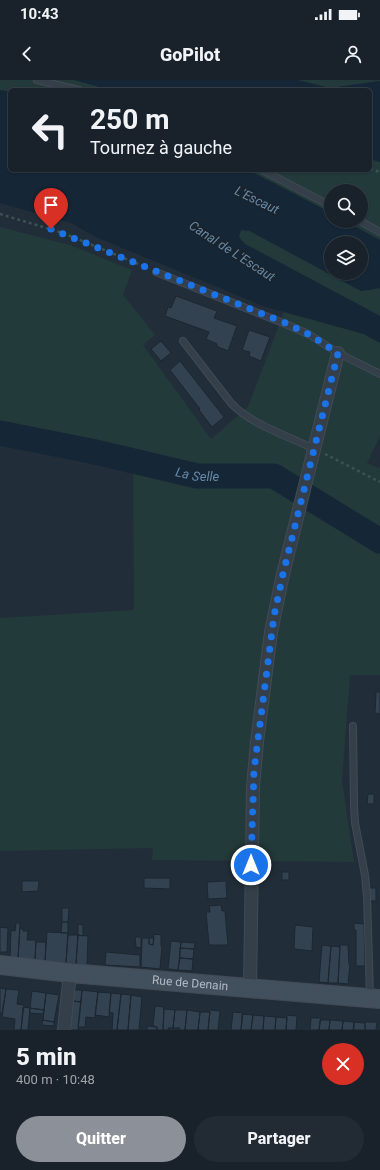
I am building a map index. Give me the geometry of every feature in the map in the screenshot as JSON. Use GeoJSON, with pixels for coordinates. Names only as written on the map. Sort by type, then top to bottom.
{"type":"FeatureCollection","features":[{"type":"Feature","properties":{"kind":"street"},"geometry":{"type":"LineString","coordinates":[[250,989],[252,804],[254,770],[274,616],[338,353]]}},
{"type":"Feature","properties":{"kind":"street","name":"Rue de Denain"},"geometry":{"type":"LineString","coordinates":[[0,965],[70,973],[375,999]]}},
{"type":"Feature","properties":{"kind":"street"},"geometry":{"type":"LineString","coordinates":[[64,1030],[70,973]]}},
{"type":"Feature","properties":{"kind":"lane"},"geometry":{"type":"LineString","coordinates":[[37,80],[71,88]]}},
{"type":"Feature","properties":{"kind":"lane"},"geometry":{"type":"LineString","coordinates":[[266,172],[324,202]]}},
{"type":"Feature","properties":{"kind":"lane"},"geometry":{"type":"LineString","coordinates":[[368,225],[380,232]]}},
{"type":"Feature","properties":{"kind":"lane"},"geometry":{"type":"LineString","coordinates":[[156,272],[288,324],[310,335],[338,353],[380,374]]}},
{"type":"Feature","properties":{"kind":"lane"},"geometry":{"type":"LineString","coordinates":[[184,341],[231,403],[240,412],[253,420],[314,449]]}},
{"type":"Feature","properties":{"kind":"lane"},"geometry":{"type":"LineString","coordinates":[[353,726],[355,823],[365,875],[375,999]]}},
{"type":"Feature","properties":{"kind":"path"},"geometry":{"type":"LineString","coordinates":[[0,214],[63,233],[156,272]]}},
{"type":"Feature","properties":{"kind":"path"},"geometry":{"type":"LineString","coordinates":[[314,449],[380,482]]}},
{"type":"Feature","properties":{"kind":"green space"},"geometry":{"type":"Polygon","coordinates":[[[0,80],[74,80],[104,88],[8,88],[8,92],[0,90],[0,80]]]}},
{"type":"Feature","properties":{"kind":"green space"},"geometry":{"type":"Polygon","coordinates":[[[297,80],[380,80],[380,81],[330,88],[297,80]]]}},
{"type":"Feature","properties":{"kind":"green space"},"geometry":{"type":"Polygon","coordinates":[[[372,160],[380,162],[380,240],[358,228],[368,228],[368,184],[324,184],[324,209],[252,172],[372,172],[372,160]]]}},
{"type":"Feature","properties":{"kind":"green space"},"geometry":{"type":"Polygon","coordinates":[[[0,227],[70,245],[132,270],[123,295],[155,335],[143,345],[211,439],[248,407],[284,312],[364,334],[380,343],[380,436],[367,463],[380,468],[380,675],[350,675],[342,781],[354,862],[152,860],[153,848],[0,851],[0,618],[134,610],[133,470],[0,443],[0,227]]]}},
{"type":"Feature","properties":{"kind":"green space"},"geometry":{"type":"Polygon","coordinates":[[[241,230],[250,231],[324,271],[324,280],[341,280],[361,291],[380,288],[380,316],[245,244],[238,237],[241,230]]]}},
{"type":"Feature","properties":{"kind":"water"},"geometry":{"type":"Polygon","coordinates":[[[74,80],[297,80],[330,88],[104,88],[74,80]]]}},
{"type":"Feature","properties":{"kind":"water"},"geometry":{"type":"Polygon","coordinates":[[[380,81],[380,162],[372,160],[372,88],[330,88],[380,81]]]}},
{"type":"Feature","properties":{"kind":"water"},"geometry":{"type":"Polygon","coordinates":[[[0,90],[8,92],[8,172],[252,172],[324,209],[324,228],[358,228],[380,240],[380,288],[361,291],[341,280],[368,280],[368,236],[324,236],[324,271],[250,231],[241,230],[239,237],[245,244],[380,316],[380,343],[364,334],[263,306],[96,237],[71,223],[0,203],[0,90]]]}},
{"type":"Feature","properties":{"kind":"building"},"geometry":{"type":"Polygon","coordinates":[[[176,296],[217,311],[214,318],[237,326],[228,351],[216,346],[217,344],[206,339],[209,332],[165,316],[168,307],[171,308],[176,296]]]}},
{"type":"Feature","properties":{"kind":"building"},"geometry":{"type":"Polygon","coordinates":[[[249,330],[270,337],[261,361],[249,356],[250,352],[242,350],[249,330]]]}},
{"type":"Feature","properties":{"kind":"building"},"geometry":{"type":"Polygon","coordinates":[[[161,341],[171,353],[161,361],[151,349],[161,341]]]}},
{"type":"Feature","properties":{"kind":"building"},"geometry":{"type":"Polygon","coordinates":[[[180,361],[224,417],[212,427],[170,370],[180,361]]]}},
{"type":"Feature","properties":{"kind":"building"},"geometry":{"type":"Polygon","coordinates":[[[376,692],[380,692],[380,714],[375,713],[376,692]]]}},
{"type":"Feature","properties":{"kind":"building"},"geometry":{"type":"Polygon","coordinates":[[[368,794],[374,794],[374,804],[367,804],[368,794]]]}},
{"type":"Feature","properties":{"kind":"building"},"geometry":{"type":"Polygon","coordinates":[[[282,872],[289,872],[289,880],[282,880],[282,872]]]}},
{"type":"Feature","properties":{"kind":"building"},"geometry":{"type":"Polygon","coordinates":[[[144,878],[170,878],[170,889],[144,888],[144,878]]]}},
{"type":"Feature","properties":{"kind":"building"},"geometry":{"type":"Polygon","coordinates":[[[22,881],[39,881],[38,891],[22,892],[22,881]]]}},
{"type":"Feature","properties":{"kind":"building"},"geometry":{"type":"Polygon","coordinates":[[[226,881],[227,898],[208,899],[207,882],[226,881]]]}},
{"type":"Feature","properties":{"kind":"building"},"geometry":{"type":"Polygon","coordinates":[[[369,888],[376,888],[376,901],[370,901],[369,888]]]}},
{"type":"Feature","properties":{"kind":"building"},"geometry":{"type":"Polygon","coordinates":[[[221,905],[222,911],[225,911],[228,945],[209,945],[206,912],[210,912],[209,906],[221,905]]]}},
{"type":"Feature","properties":{"kind":"building"},"geometry":{"type":"Polygon","coordinates":[[[62,908],[69,908],[68,922],[62,922],[62,908]]]}},
{"type":"Feature","properties":{"kind":"building"},"geometry":{"type":"Polygon","coordinates":[[[62,922],[68,922],[68,933],[61,933],[62,922]]]}},
{"type":"Feature","properties":{"kind":"building"},"geometry":{"type":"Polygon","coordinates":[[[16,923],[20,923],[18,958],[10,957],[11,930],[15,931],[16,923]]]}},
{"type":"Feature","properties":{"kind":"building"},"geometry":{"type":"Polygon","coordinates":[[[354,923],[364,924],[365,966],[356,966],[356,930],[354,930],[354,923]]]}},
{"type":"Feature","properties":{"kind":"building"},"geometry":{"type":"Polygon","coordinates":[[[78,924],[83,925],[83,936],[78,935],[78,924]]]}},
{"type":"Feature","properties":{"kind":"building"},"geometry":{"type":"Polygon","coordinates":[[[295,925],[313,927],[312,951],[294,949],[295,925]]]}},
{"type":"Feature","properties":{"kind":"building"},"geometry":{"type":"Polygon","coordinates":[[[0,927],[8,928],[7,952],[0,952],[0,927]]]}},
{"type":"Feature","properties":{"kind":"building"},"geometry":{"type":"Polygon","coordinates":[[[20,928],[23,929],[23,931],[28,931],[27,940],[36,940],[35,960],[18,958],[20,928]]]}},
{"type":"Feature","properties":{"kind":"building"},"geometry":{"type":"Polygon","coordinates":[[[47,932],[68,933],[66,963],[45,961],[47,932]]]}},
{"type":"Feature","properties":{"kind":"building"},"geometry":{"type":"Polygon","coordinates":[[[154,934],[161,935],[162,946],[160,969],[141,967],[142,938],[149,938],[149,944],[153,945],[154,934]]]}},
{"type":"Feature","properties":{"kind":"building"},"geometry":{"type":"Polygon","coordinates":[[[68,935],[78,935],[76,964],[66,963],[68,935]]]}},
{"type":"Feature","properties":{"kind":"building"},"geometry":{"type":"Polygon","coordinates":[[[78,935],[88,936],[87,965],[76,964],[78,935]]]}},
{"type":"Feature","properties":{"kind":"building"},"geometry":{"type":"Polygon","coordinates":[[[135,937],[141,937],[141,948],[136,947],[135,937]]]}},
{"type":"Feature","properties":{"kind":"building"},"geometry":{"type":"Polygon","coordinates":[[[149,938],[154,938],[153,945],[149,944],[149,938]]]}},
{"type":"Feature","properties":{"kind":"building"},"geometry":{"type":"Polygon","coordinates":[[[171,941],[181,942],[178,970],[168,969],[171,941]]]}},
{"type":"Feature","properties":{"kind":"building"},"geometry":{"type":"Polygon","coordinates":[[[36,942],[46,942],[45,961],[35,960],[36,942]]]}},
{"type":"Feature","properties":{"kind":"building"},"geometry":{"type":"Polygon","coordinates":[[[181,942],[195,943],[194,949],[180,948],[181,942]]]}},
{"type":"Feature","properties":{"kind":"building"},"geometry":{"type":"Polygon","coordinates":[[[322,945],[331,946],[328,983],[319,982],[322,945]]]}},
{"type":"Feature","properties":{"kind":"building"},"geometry":{"type":"Polygon","coordinates":[[[340,945],[348,945],[350,965],[348,984],[338,983],[340,945]]]}},
{"type":"Feature","properties":{"kind":"building"},"geometry":{"type":"Polygon","coordinates":[[[331,946],[340,947],[338,983],[328,983],[331,946]]]}},
{"type":"Feature","properties":{"kind":"building"},"geometry":{"type":"Polygon","coordinates":[[[180,948],[194,949],[193,959],[180,958],[180,948]]]}},
{"type":"Feature","properties":{"kind":"building"},"geometry":{"type":"Polygon","coordinates":[[[106,952],[140,955],[140,967],[105,965],[106,952]]]}},
{"type":"Feature","properties":{"kind":"building"},"geometry":{"type":"Polygon","coordinates":[[[180,958],[193,959],[192,971],[178,970],[180,958]]]}},
{"type":"Feature","properties":{"kind":"building"},"geometry":{"type":"Polygon","coordinates":[[[0,988],[6,989],[2,1013],[0,1013],[0,988]]]}},
{"type":"Feature","properties":{"kind":"building"},"geometry":{"type":"Polygon","coordinates":[[[6,989],[19,990],[17,1004],[24,1005],[21,1030],[14,1030],[15,1019],[2,1017],[6,989]]]}},
{"type":"Feature","properties":{"kind":"building"},"geometry":{"type":"Polygon","coordinates":[[[74,990],[82,990],[81,1002],[73,1001],[74,990]]]}},
{"type":"Feature","properties":{"kind":"building"},"geometry":{"type":"Polygon","coordinates":[[[82,990],[98,992],[95,1018],[86,1017],[85,1027],[78,1027],[82,990]]]}},
{"type":"Feature","properties":{"kind":"building"},"geometry":{"type":"Polygon","coordinates":[[[32,991],[46,993],[44,1010],[30,1008],[32,991]]]}},
{"type":"Feature","properties":{"kind":"building"},"geometry":{"type":"Polygon","coordinates":[[[98,992],[111,993],[109,1017],[95,1015],[98,992]]]}},
{"type":"Feature","properties":{"kind":"building"},"geometry":{"type":"Polygon","coordinates":[[[46,993],[59,995],[54,1022],[43,1020],[46,993]]]}},
{"type":"Feature","properties":{"kind":"building"},"geometry":{"type":"Polygon","coordinates":[[[111,993],[121,994],[117,1030],[112,1030],[113,1013],[109,1012],[111,993]]]}},
{"type":"Feature","properties":{"kind":"building"},"geometry":{"type":"Polygon","coordinates":[[[121,994],[131,995],[128,1030],[117,1030],[121,994]]]}},
{"type":"Feature","properties":{"kind":"building"},"geometry":{"type":"Polygon","coordinates":[[[131,995],[142,997],[139,1030],[128,1030],[131,995]]]}},
{"type":"Feature","properties":{"kind":"building"},"geometry":{"type":"Polygon","coordinates":[[[73,1001],[81,1002],[78,1030],[70,1030],[73,1001]]]}},
{"type":"Feature","properties":{"kind":"building"},"geometry":{"type":"Polygon","coordinates":[[[155,1006],[164,1007],[163,1030],[157,1030],[157,1027],[153,1026],[155,1006]]]}},
{"type":"Feature","properties":{"kind":"building"},"geometry":{"type":"Polygon","coordinates":[[[23,1007],[30,1008],[28,1030],[21,1030],[23,1007]]]}},
{"type":"Feature","properties":{"kind":"building"},"geometry":{"type":"Polygon","coordinates":[[[30,1008],[44,1010],[43,1014],[30,1013],[30,1008]]]}},
{"type":"Feature","properties":{"kind":"building"},"geometry":{"type":"Polygon","coordinates":[[[164,1009],[175,1010],[173,1028],[168,1028],[168,1030],[163,1030],[164,1009]]]}},
{"type":"Feature","properties":{"kind":"building"},"geometry":{"type":"Polygon","coordinates":[[[175,1010],[187,1010],[185,1030],[173,1028],[175,1010]]]}},
{"type":"Feature","properties":{"kind":"building"},"geometry":{"type":"Polygon","coordinates":[[[187,1010],[200,1012],[198,1030],[185,1030],[187,1010]]]}},
{"type":"Feature","properties":{"kind":"building"},"geometry":{"type":"Polygon","coordinates":[[[210,1010],[220,1011],[218,1030],[208,1030],[210,1010]]]}},
{"type":"Feature","properties":{"kind":"building"},"geometry":{"type":"Polygon","coordinates":[[[200,1012],[210,1012],[208,1030],[198,1030],[200,1012]]]}},
{"type":"Feature","properties":{"kind":"building"},"geometry":{"type":"Polygon","coordinates":[[[233,1012],[243,1013],[241,1030],[231,1030],[233,1012]]]}},
{"type":"Feature","properties":{"kind":"building"},"geometry":{"type":"Polygon","coordinates":[[[242,1014],[253,1015],[251,1030],[241,1030],[242,1014]]]}},
{"type":"Feature","properties":{"kind":"building"},"geometry":{"type":"Polygon","coordinates":[[[253,1015],[264,1016],[263,1030],[251,1030],[253,1015]]]}},
{"type":"Feature","properties":{"kind":"building"},"geometry":{"type":"Polygon","coordinates":[[[287,1015],[297,1016],[296,1030],[286,1030],[287,1015]]]}},
{"type":"Feature","properties":{"kind":"building"},"geometry":{"type":"Polygon","coordinates":[[[264,1016],[276,1017],[275,1030],[263,1030],[264,1016]]]}},
{"type":"Feature","properties":{"kind":"building"},"geometry":{"type":"Polygon","coordinates":[[[276,1017],[287,1018],[286,1030],[275,1030],[276,1017]]]}},
{"type":"Feature","properties":{"kind":"building"},"geometry":{"type":"Polygon","coordinates":[[[311,1018],[321,1018],[319,1030],[310,1030],[311,1018]]]}},
{"type":"Feature","properties":{"kind":"building"},"geometry":{"type":"Polygon","coordinates":[[[43,1020],[54,1022],[54,1026],[42,1025],[43,1020]]]}},
{"type":"Feature","properties":{"kind":"building"},"geometry":{"type":"Polygon","coordinates":[[[320,1020],[330,1020],[329,1030],[319,1030],[320,1020]]]}},
{"type":"Feature","properties":{"kind":"building"},"geometry":{"type":"Polygon","coordinates":[[[330,1020],[343,1021],[342,1030],[329,1030],[330,1020]]]}},
{"type":"Feature","properties":{"kind":"building"},"geometry":{"type":"Polygon","coordinates":[[[343,1021],[354,1022],[353,1030],[342,1030],[343,1021]]]}},
{"type":"Feature","properties":{"kind":"building"},"geometry":{"type":"Polygon","coordinates":[[[354,1022],[365,1023],[365,1030],[354,1030],[354,1022]]]}},
{"type":"Feature","properties":{"kind":"building"},"geometry":{"type":"Polygon","coordinates":[[[365,1022],[377,1022],[376,1030],[365,1030],[365,1022]]]}},
{"type":"Feature","properties":{"kind":"building"},"geometry":{"type":"Polygon","coordinates":[[[147,1026],[157,1027],[157,1030],[147,1030],[147,1026]]]}},
{"type":"Feature","properties":{"kind":"waterway","name":"La Selle"},"geometry":{"type":"LineString","coordinates":[[0,433],[91,451],[197,476],[274,476],[380,541]]}},
{"type":"Feature","properties":{"kind":"route"},"geometry":{"type":"LineString","coordinates":[[51,229],[288,324],[310,335],[338,353],[274,616],[254,770],[251,865]]}},
{"type":"Feature","properties":{"kind":"water label","name":"L'Escaut"},"geometry":{"type":"Point","coordinates":[257,200]}},
{"type":"Feature","properties":{"kind":"water label","name":"Canal de L'Escaut"},"geometry":{"type":"Point","coordinates":[232,251]}}]}
